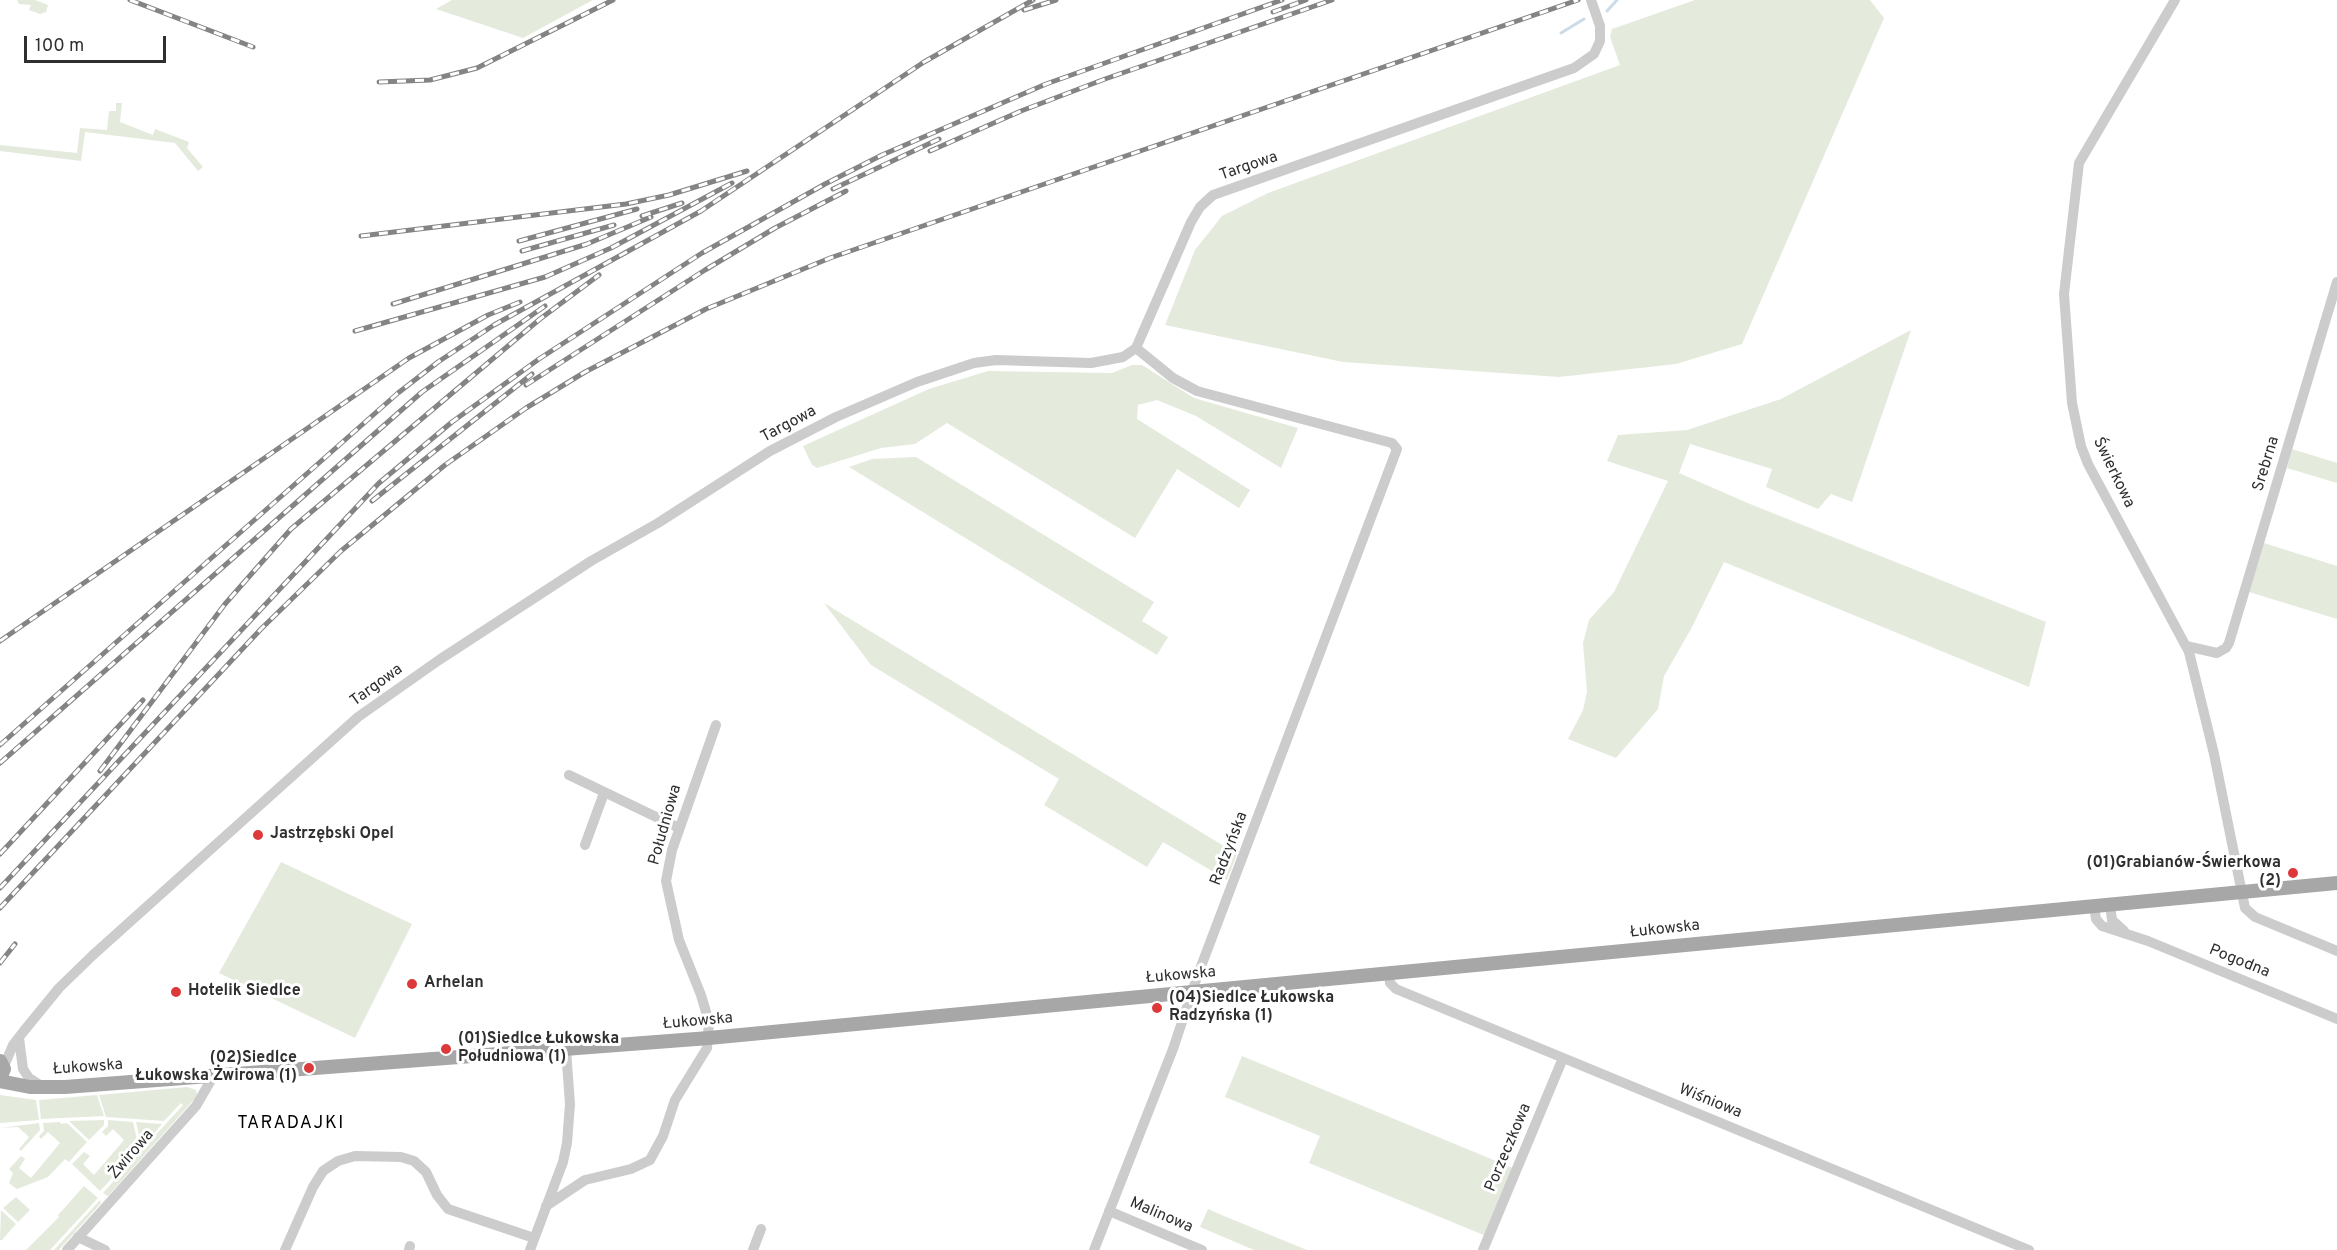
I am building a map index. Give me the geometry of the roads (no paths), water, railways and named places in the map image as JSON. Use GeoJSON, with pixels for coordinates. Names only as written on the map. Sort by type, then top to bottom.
{"type":"FeatureCollection","features":[{"type":"Feature","properties":{"kind":"main road","name":"Łukowska"},"geometry":{"type":"LineString","coordinates":[[1,1069],[28,1086],[43,1088],[566,1050],[2337,883]]}},
{"type":"Feature","properties":{"kind":"street","name":"Targowa"},"geometry":{"type":"LineString","coordinates":[[1,1069],[16,1042],[59,987],[93,955],[358,717],[439,660],[591,561],[658,523],[790,440],[917,382],[960,366],[985,361],[1054,360],[1091,363],[1123,357],[1136,348],[1191,222],[1200,207],[1213,195],[1574,68],[1594,54],[1600,41],[1600,26],[1591,0]]}},
{"type":"Feature","properties":{"kind":"street","name":"Świerkowa"},"geometry":{"type":"LineString","coordinates":[[2175,0],[2080,158],[2064,294],[2072,403],[2081,446],[2186,646],[2214,754],[2246,908],[2255,917],[2337,951]]}},
{"type":"Feature","properties":{"kind":"street","name":"Srebrna"},"geometry":{"type":"LineString","coordinates":[[2186,646],[2211,653],[2222,652],[2229,643],[2337,282]]}},
{"type":"Feature","properties":{"kind":"street","name":"Radzyńska"},"geometry":{"type":"LineString","coordinates":[[1094,1250],[1173,1049],[1192,991],[1397,449],[1392,443],[1221,400],[1186,387],[1136,348]]}},
{"type":"Feature","properties":{"kind":"street","name":"Południowa"},"geometry":{"type":"LineString","coordinates":[[709,1038],[701,995],[678,940],[667,891],[668,863],[716,725]]}},
{"type":"Feature","properties":{"kind":"street"},"geometry":{"type":"LineString","coordinates":[[569,775],[679,828]]}},
{"type":"Feature","properties":{"kind":"street"},"geometry":{"type":"LineString","coordinates":[[585,845],[604,793]]}},
{"type":"Feature","properties":{"kind":"street"},"geometry":{"type":"LineString","coordinates":[[2110,904],[2114,923],[2129,935]]}},
{"type":"Feature","properties":{"kind":"street","name":"Pogodna"},"geometry":{"type":"LineString","coordinates":[[2094,906],[2099,924],[2337,1019]]}},
{"type":"Feature","properties":{"kind":"street","name":"Wiśniowa"},"geometry":{"type":"LineString","coordinates":[[1389,974],[1390,983],[1396,989],[2030,1250]]}},
{"type":"Feature","properties":{"kind":"street"},"geometry":{"type":"LineString","coordinates":[[546,1206],[585,1180],[631,1169],[650,1160],[663,1136],[675,1100],[703,1058],[709,1038]]}},
{"type":"Feature","properties":{"kind":"street"},"geometry":{"type":"LineString","coordinates":[[16,1042],[22,1069],[29,1078],[43,1088]]}},
{"type":"Feature","properties":{"kind":"street"},"geometry":{"type":"LineString","coordinates":[[530,1250],[563,1162],[570,1124],[566,1050]]}},
{"type":"Feature","properties":{"kind":"street","name":"Porzeczkowa"},"geometry":{"type":"LineString","coordinates":[[1483,1250],[1563,1058]]}},
{"type":"Feature","properties":{"kind":"street","name":"Żwirowa"},"geometry":{"type":"LineString","coordinates":[[67,1250],[196,1106],[214,1075]]}},
{"type":"Feature","properties":{"kind":"street"},"geometry":{"type":"LineString","coordinates":[[285,1250],[313,1187],[323,1171],[338,1161],[355,1156],[401,1157],[414,1161],[426,1172],[437,1195],[448,1209],[534,1238]]}},
{"type":"Feature","properties":{"kind":"street","name":"Malinowa"},"geometry":{"type":"LineString","coordinates":[[1109,1211],[1202,1250]]}},
{"type":"Feature","properties":{"kind":"street"},"geometry":{"type":"LineString","coordinates":[[753,1250],[761,1229]]}},
{"type":"Feature","properties":{"kind":"street"},"geometry":{"type":"LineString","coordinates":[[78,1237],[105,1250]]}},
{"type":"Feature","properties":{"kind":"waterway"},"geometry":{"type":"LineString","coordinates":[[1607,11],[1617,0]]}},
{"type":"Feature","properties":{"kind":"waterway"},"geometry":{"type":"LineString","coordinates":[[1561,33],[1584,19]]}},
{"type":"Feature","properties":{"kind":"railway"},"geometry":{"type":"LineString","coordinates":[[130,0],[253,47]]}},
{"type":"Feature","properties":{"kind":"railway"},"geometry":{"type":"LineString","coordinates":[[379,82],[430,80],[477,68],[613,0]]}},
{"type":"Feature","properties":{"kind":"railway"},"geometry":{"type":"LineString","coordinates":[[0,745],[398,393],[438,362],[494,325],[701,211],[924,62],[1033,0]]}},
{"type":"Feature","properties":{"kind":"railway"},"geometry":{"type":"LineString","coordinates":[[1024,10],[1056,0]]}},
{"type":"Feature","properties":{"kind":"railway"},"geometry":{"type":"LineString","coordinates":[[0,888],[379,483],[452,422],[539,359],[702,253],[882,155],[1046,84],[1282,0]]}},
{"type":"Feature","properties":{"kind":"railway"},"geometry":{"type":"LineString","coordinates":[[1273,12],[1306,0]]}},
{"type":"Feature","properties":{"kind":"railway"},"geometry":{"type":"LineString","coordinates":[[930,151],[1021,111],[1105,79],[1332,0]]}},
{"type":"Feature","properties":{"kind":"railway"},"geometry":{"type":"LineString","coordinates":[[0,908],[261,629],[341,551],[445,465],[526,408],[585,372],[706,309],[830,258],[1578,0]]}},
{"type":"Feature","properties":{"kind":"railway"},"geometry":{"type":"LineString","coordinates":[[833,189],[939,139]]}},
{"type":"Feature","properties":{"kind":"railway"},"geometry":{"type":"LineString","coordinates":[[361,236],[626,204],[669,195],[747,171]]}},
{"type":"Feature","properties":{"kind":"railway"},"geometry":{"type":"LineString","coordinates":[[355,331],[545,277],[611,248],[732,183]]}},
{"type":"Feature","properties":{"kind":"railway"},"geometry":{"type":"LineString","coordinates":[[526,385],[705,270],[775,228],[846,191]]}},
{"type":"Feature","properties":{"kind":"railway"},"geometry":{"type":"LineString","coordinates":[[642,216],[682,203]]}},
{"type":"Feature","properties":{"kind":"railway"},"geometry":{"type":"LineString","coordinates":[[519,241],[637,209]]}},
{"type":"Feature","properties":{"kind":"railway"},"geometry":{"type":"LineString","coordinates":[[393,304],[587,244],[651,217]]}},
{"type":"Feature","properties":{"kind":"railway"},"geometry":{"type":"LineString","coordinates":[[522,251],[614,225]]}},
{"type":"Feature","properties":{"kind":"railway"},"geometry":{"type":"LineString","coordinates":[[100,771],[225,604],[291,529],[540,319],[599,275]]}},
{"type":"Feature","properties":{"kind":"railway"},"geometry":{"type":"LineString","coordinates":[[0,641],[409,358],[488,315],[520,302]]}},
{"type":"Feature","properties":{"kind":"railway"},"geometry":{"type":"LineString","coordinates":[[0,763],[422,392],[545,306]]}},
{"type":"Feature","properties":{"kind":"railway"},"geometry":{"type":"LineString","coordinates":[[372,501],[532,374]]}},
{"type":"Feature","properties":{"kind":"railway"},"geometry":{"type":"LineString","coordinates":[[0,854],[143,700]]}},
{"type":"Feature","properties":{"kind":"railway"},"geometry":{"type":"LineString","coordinates":[[0,963],[15,944]]}},
{"type":"Feature","properties":{"kind":"place","name":"Jastrzębski Opel"},"geometry":{"type":"Point","coordinates":[258,835]}},
{"type":"Feature","properties":{"kind":"place","name":"(01)Grabianów-Świerkowa (2)"},"geometry":{"type":"Point","coordinates":[2293,873]}},
{"type":"Feature","properties":{"kind":"place","name":"Arhelan"},"geometry":{"type":"Point","coordinates":[412,984]}},
{"type":"Feature","properties":{"kind":"place","name":"Hotelik Siedlce"},"geometry":{"type":"Point","coordinates":[176,992]}},
{"type":"Feature","properties":{"kind":"place","name":"(04)Siedlce Łukowska Radzyńska (1)"},"geometry":{"type":"Point","coordinates":[1157,1008]}},
{"type":"Feature","properties":{"kind":"place","name":"(01)Siedlce Łukowska Południowa (1)"},"geometry":{"type":"Point","coordinates":[446,1049]}},
{"type":"Feature","properties":{"kind":"place","name":"(02)Siedlce Łukowska Żwirowa (1)"},"geometry":{"type":"Point","coordinates":[309,1068]}},
{"type":"Feature","properties":{"kind":"district","name":"TARADAJKI"},"geometry":{"type":"Point","coordinates":[291,1124]}}]}
